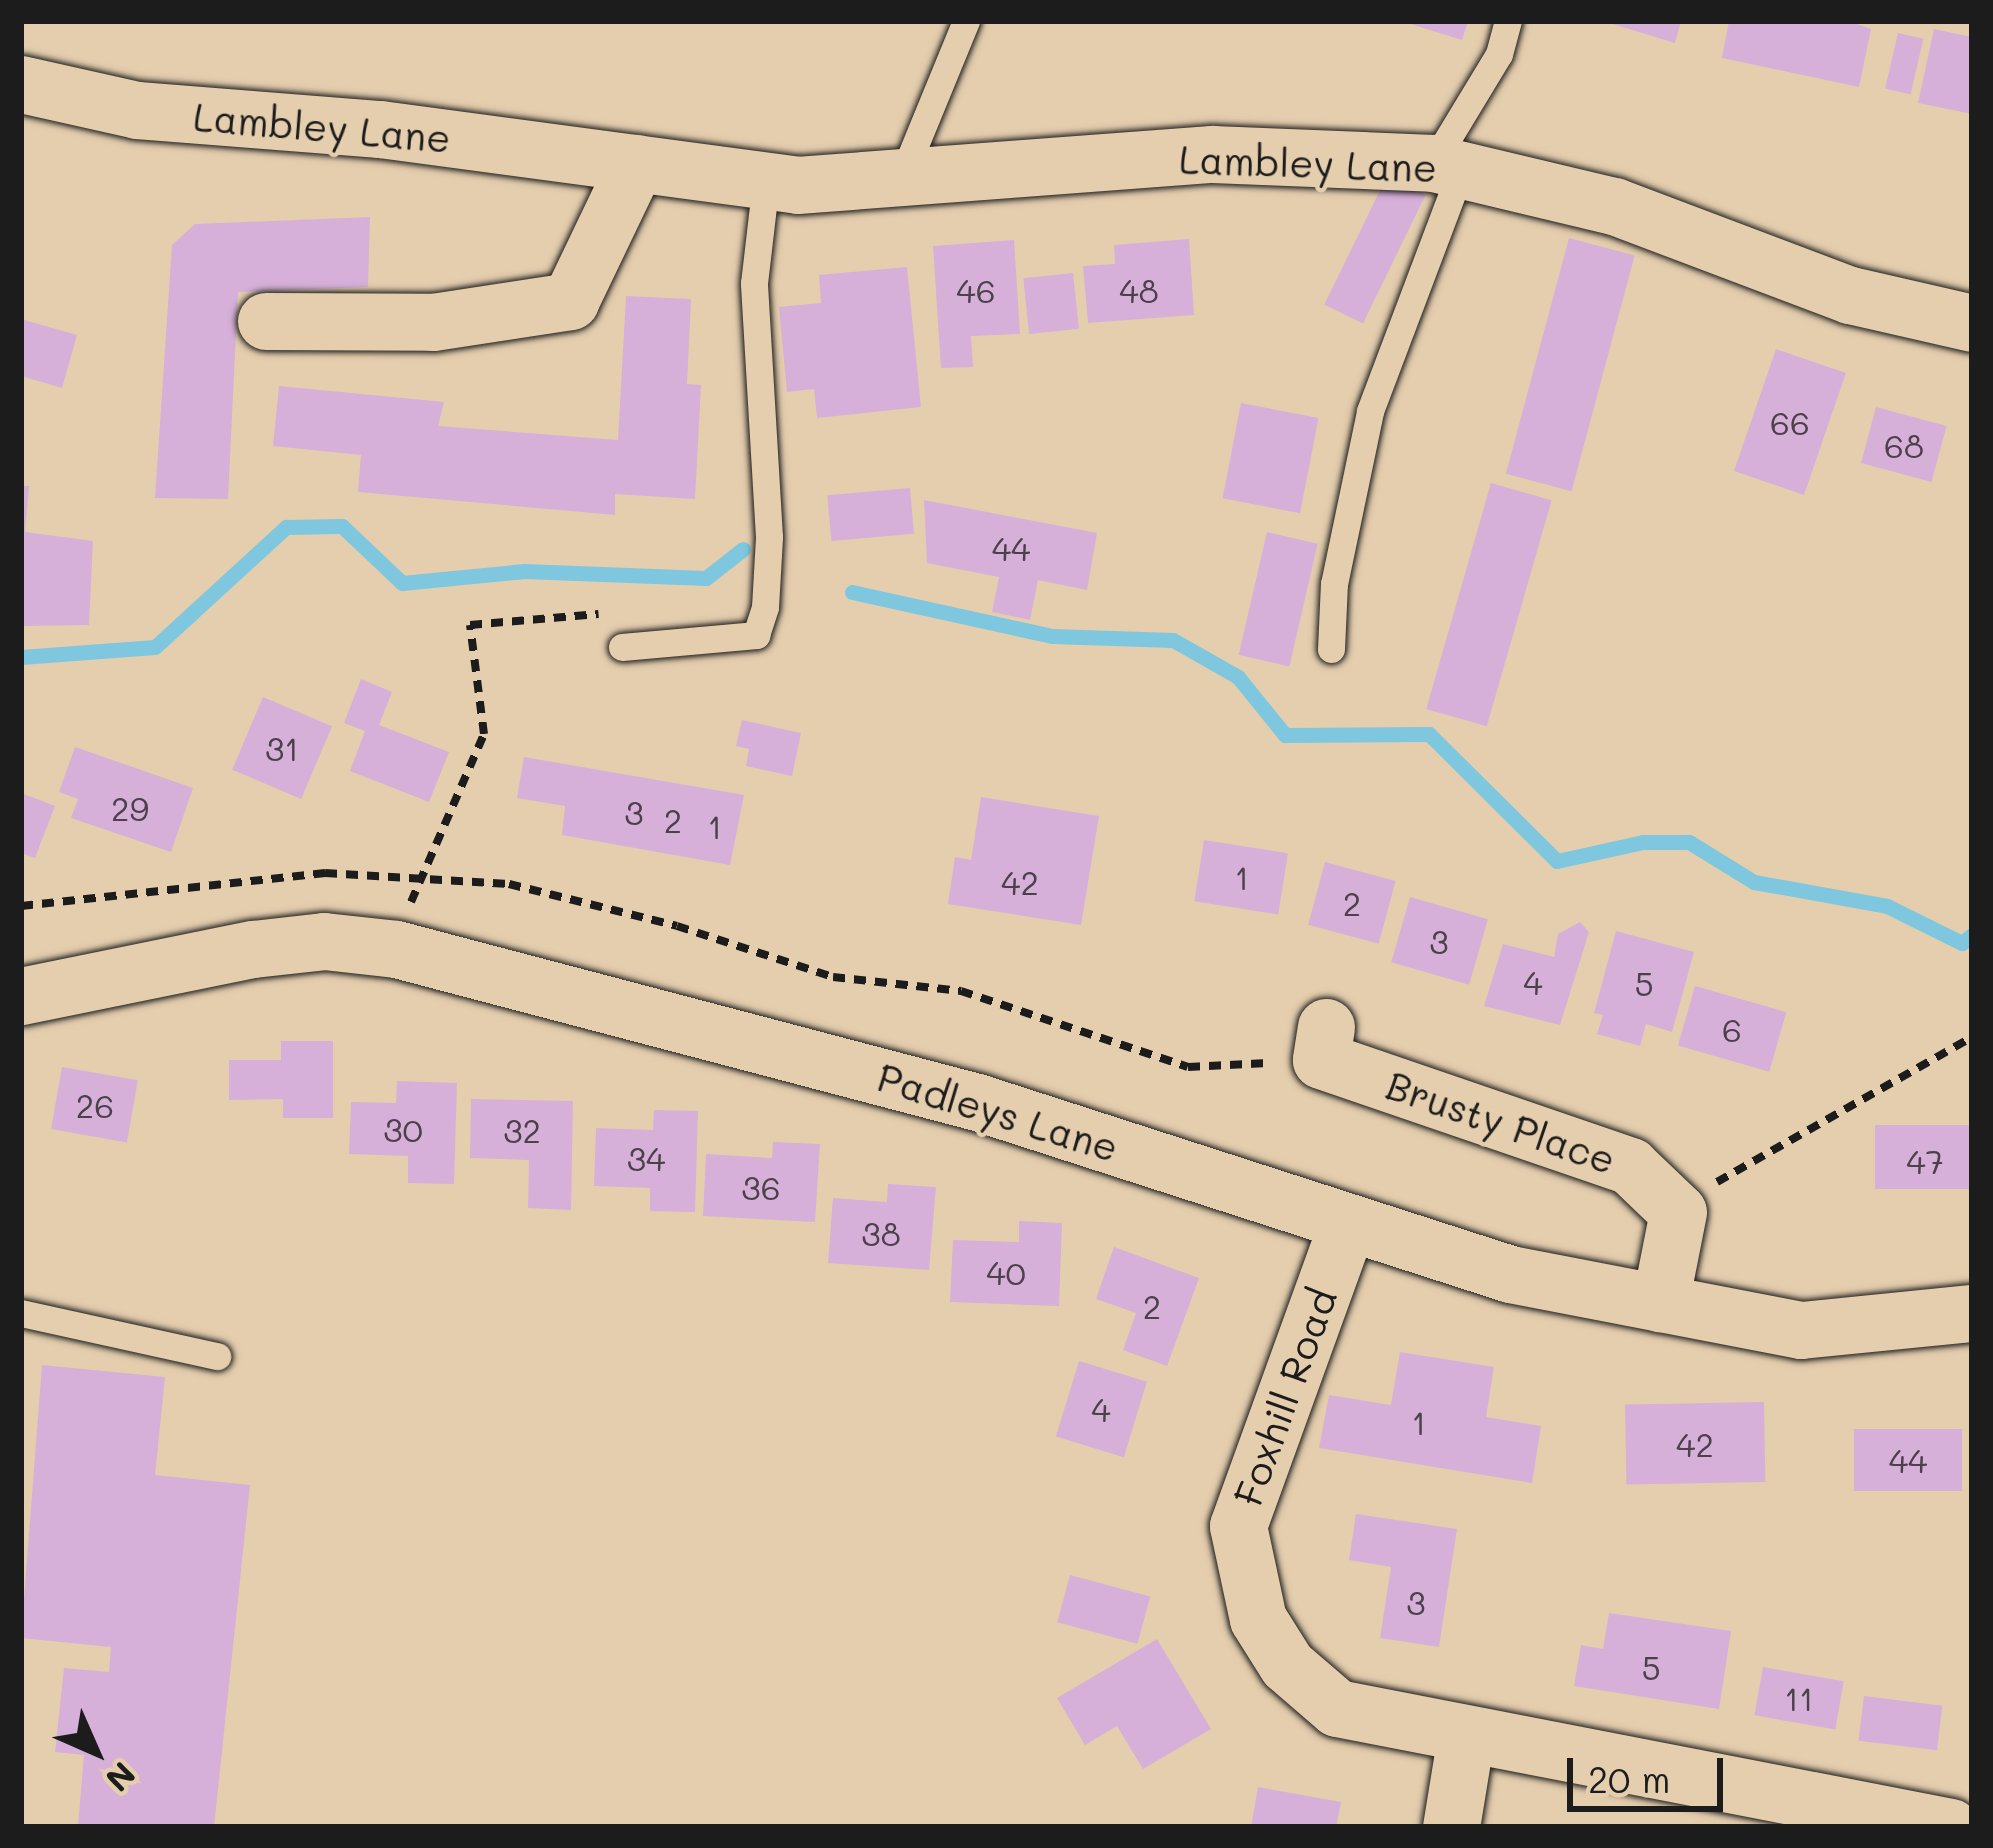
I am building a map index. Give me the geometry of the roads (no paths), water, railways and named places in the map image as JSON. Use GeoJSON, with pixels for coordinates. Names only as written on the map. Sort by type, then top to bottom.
{"type":"FeatureCollection","features":[{"type":"Feature","properties":{"kind":"street","name":"Lambley Lane"},"geometry":{"type":"LineString","coordinates":[[21,84],[136,110],[380,129],[766,181],[902,177],[1212,154],[1447,167],[1614,206],[1850,295],[1972,323]]}},
{"type":"Feature","properties":{"kind":"street"},"geometry":{"type":"LineString","coordinates":[[266,321],[433,322],[570,301],[636,163]]}},
{"type":"Feature","properties":{"kind":"street","name":"Padleys Lane"},"geometry":{"type":"LineString","coordinates":[[21,996],[324,940],[396,949],[977,1102],[1510,1274],[1801,1330],[1972,1313]]}},
{"type":"Feature","properties":{"kind":"street","name":"Brusty Place"},"geometry":{"type":"LineString","coordinates":[[1323,1044],[1630,1166],[1678,1212],[1660,1303]]}},
{"type":"Feature","properties":{"kind":"street","name":"Foxhill Road"},"geometry":{"type":"LineString","coordinates":[[1348,1222],[1238,1526],[1258,1618],[1287,1665],[1337,1708],[1951,1827]]}},
{"type":"Feature","properties":{"kind":"street"},"geometry":{"type":"LineString","coordinates":[[1450,1827],[1466,1735]]}},
{"type":"Feature","properties":{"kind":"lane"},"geometry":{"type":"LineString","coordinates":[[902,177],[966,21]]}},
{"type":"Feature","properties":{"kind":"lane"},"geometry":{"type":"LineString","coordinates":[[1330,650],[1334,584],[1370,411],[1447,167],[1499,54],[1508,21]]}},
{"type":"Feature","properties":{"kind":"lane"},"geometry":{"type":"LineString","coordinates":[[622,647],[756,635],[766,607],[754,283],[766,181]]}},
{"type":"Feature","properties":{"kind":"lane"},"geometry":{"type":"LineString","coordinates":[[21,1313],[217,1356]]}},
{"type":"Feature","properties":{"kind":"waterway"},"geometry":{"type":"LineString","coordinates":[[21,657],[155,647],[286,527],[342,526],[402,583],[524,571],[706,578],[743,549]]}},
{"type":"Feature","properties":{"kind":"waterway"},"geometry":{"type":"LineString","coordinates":[[852,592],[1052,636],[1173,640],[1238,677],[1285,735],[1429,734],[1557,861],[1643,842],[1689,842],[1754,882],[1887,906],[1962,943],[1972,935]]}}]}
